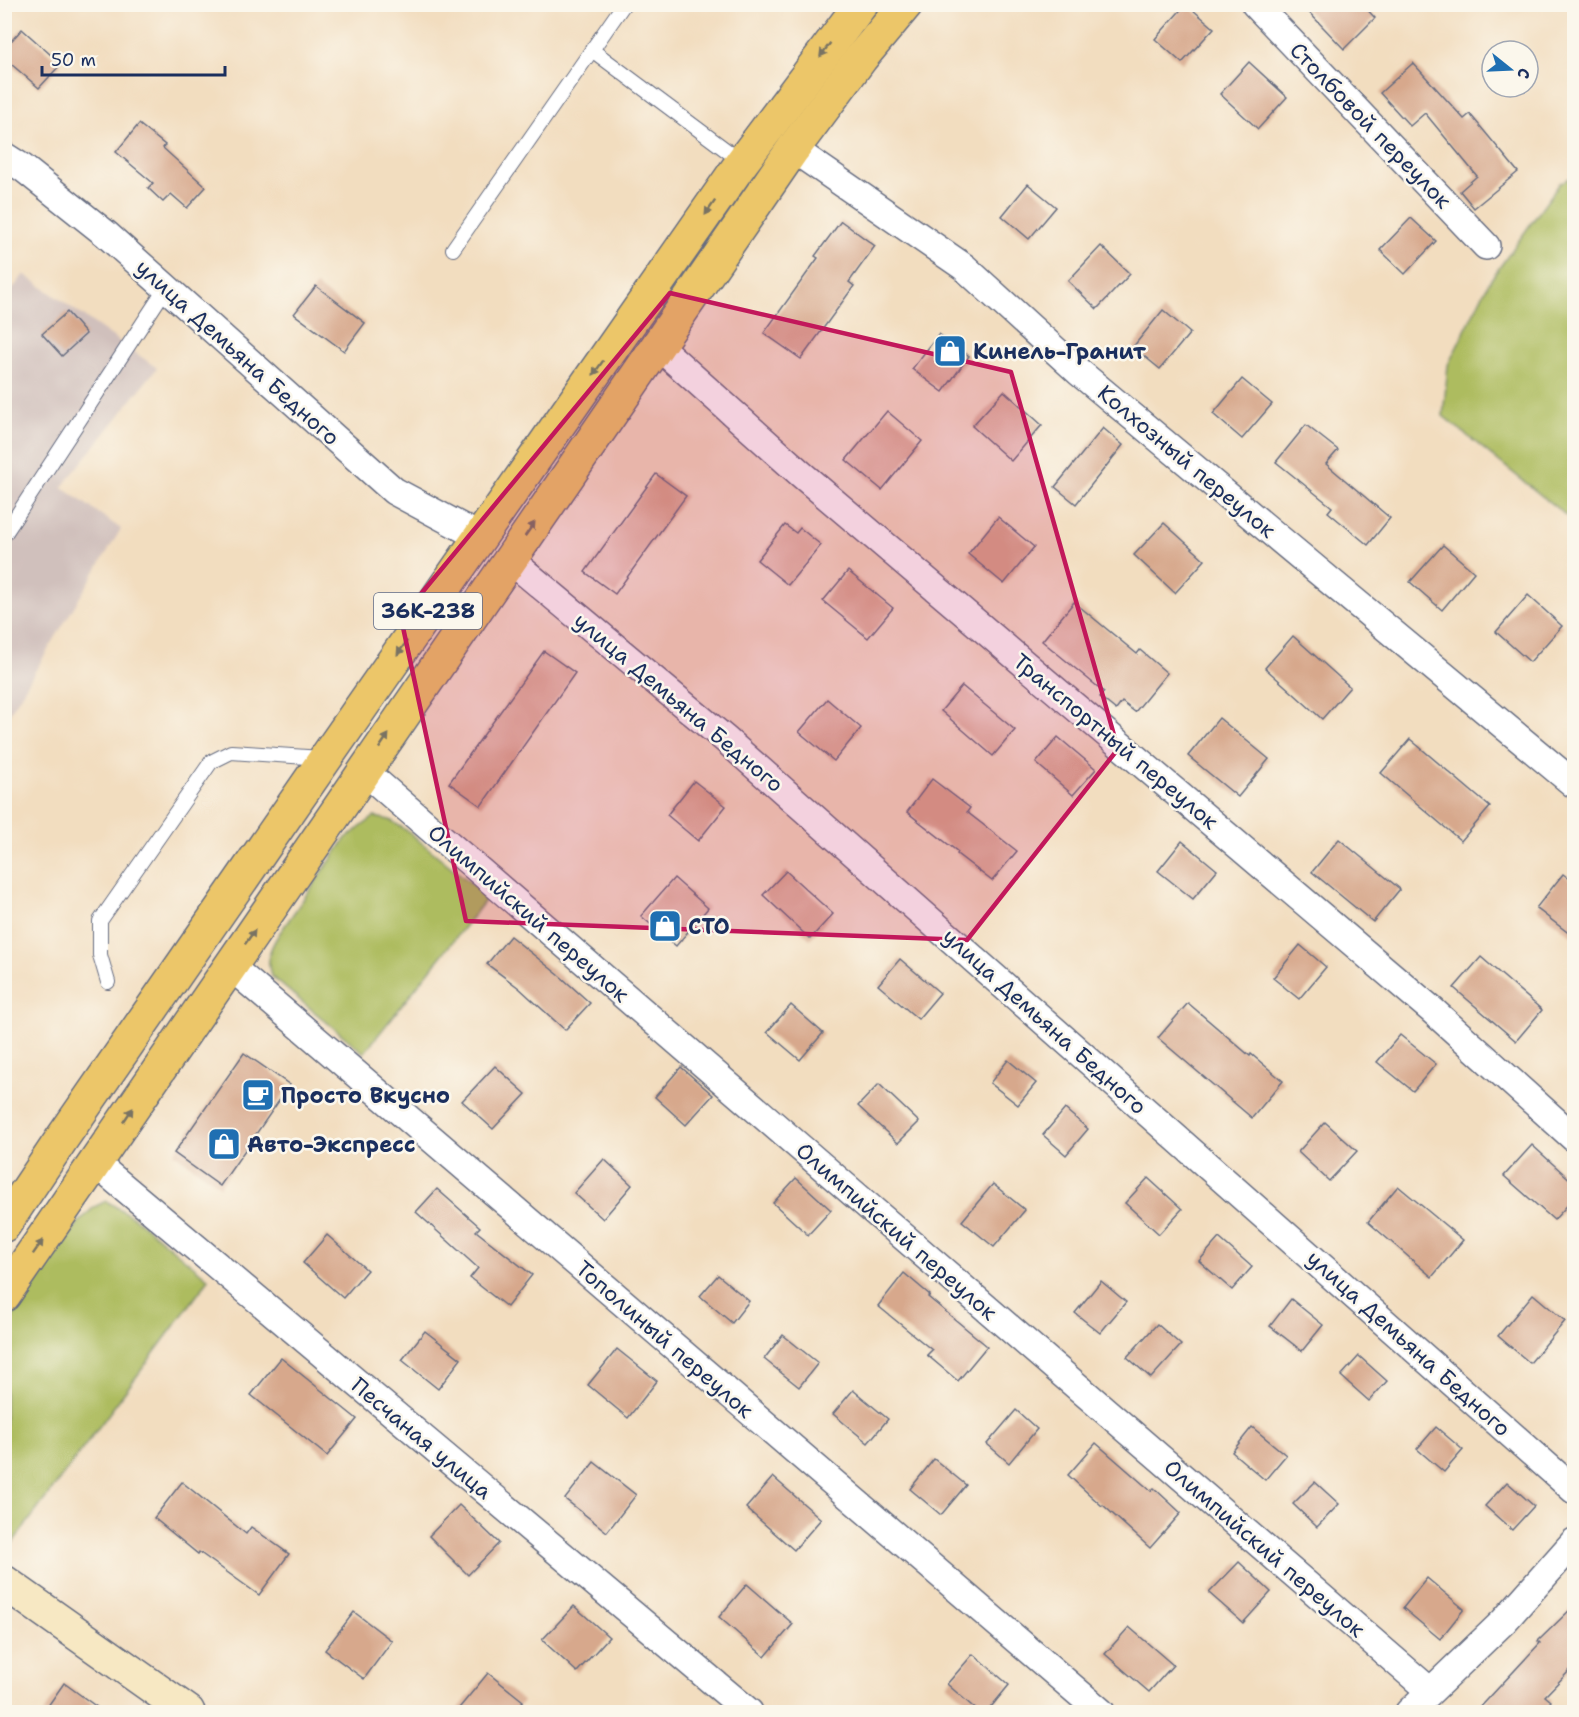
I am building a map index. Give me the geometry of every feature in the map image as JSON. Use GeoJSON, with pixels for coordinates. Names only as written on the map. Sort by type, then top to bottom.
{"type":"FeatureCollection","features":[{"type":"Feature","properties":{"kind":"main road","name":"36К-238"},"geometry":{"type":"LineString","coordinates":[[4,1225],[325,759],[742,162],[861,4]]}},
{"type":"Feature","properties":{"kind":"main road"},"geometry":{"type":"LineString","coordinates":[[4,1295],[793,149],[861,58],[906,4]]}},
{"type":"Feature","properties":{"kind":"main road"},"geometry":{"type":"LineString","coordinates":[[4,1582],[188,1713]]}},
{"type":"Feature","properties":{"kind":"street","name":"Столбовой переулок"},"geometry":{"type":"LineString","coordinates":[[1255,4],[1486,246]]}},
{"type":"Feature","properties":{"kind":"street","name":"Колхозный переулок"},"geometry":{"type":"LineString","coordinates":[[793,149],[964,267],[1079,372],[1575,784]]}},
{"type":"Feature","properties":{"kind":"street","name":"улица Демьяна Бедного"},"geometry":{"type":"LineString","coordinates":[[4,156],[23,168],[96,227],[394,491],[480,537]]}},
{"type":"Feature","properties":{"kind":"street","name":"Транспортный переулок"},"geometry":{"type":"LineString","coordinates":[[657,345],[801,474],[1432,1010],[1575,1138]]}},
{"type":"Feature","properties":{"kind":"street","name":"улица Демьяна Бедного"},"geometry":{"type":"LineString","coordinates":[[509,559],[725,739],[1575,1490]]}},
{"type":"Feature","properties":{"kind":"street","name":"Олимпийский переулок"},"geometry":{"type":"LineString","coordinates":[[364,771],[1430,1691]]}},
{"type":"Feature","properties":{"kind":"street","name":"Тополиный переулок"},"geometry":{"type":"LineString","coordinates":[[230,966],[1101,1713]]}},
{"type":"Feature","properties":{"kind":"street","name":"Песчаная улица"},"geometry":{"type":"LineString","coordinates":[[95,1164],[749,1713]]}},
{"type":"Feature","properties":{"kind":"street"},"geometry":{"type":"LineString","coordinates":[[1409,1713],[1504,1621],[1575,1542]]}},
{"type":"Feature","properties":{"kind":"lane"},"geometry":{"type":"LineString","coordinates":[[453,249],[624,4]]}},
{"type":"Feature","properties":{"kind":"lane"},"geometry":{"type":"LineString","coordinates":[[592,50],[742,162]]}},
{"type":"Feature","properties":{"kind":"lane"},"geometry":{"type":"LineString","coordinates":[[4,535],[166,288]]}},
{"type":"Feature","properties":{"kind":"lane"},"geometry":{"type":"LineString","coordinates":[[108,982],[100,955],[100,921],[211,762],[231,752],[325,759]]}},
{"type":"Feature","properties":{"kind":"highlighted area"},"geometry":{"type":"Polygon","coordinates":[[[670,293],[1011,372],[1118,749],[967,940],[466,921],[401,618],[670,293]]]}},
{"type":"Feature","properties":{"kind":"shaded area"},"geometry":{"type":"Polygon","coordinates":[[[24,274],[157,368],[62,487],[121,529],[5,721],[4,301],[24,274]]]}},
{"type":"Feature","properties":{"kind":"green space"},"geometry":{"type":"Polygon","coordinates":[[[1574,176],[1574,522],[1443,416],[1448,365],[1489,282],[1560,183],[1574,176]]]}},
{"type":"Feature","properties":{"kind":"green space"},"geometry":{"type":"Polygon","coordinates":[[[374,817],[390,820],[406,830],[488,897],[364,1053],[271,976],[269,959],[279,934],[346,838],[374,817]]]}},
{"type":"Feature","properties":{"kind":"green space"},"geometry":{"type":"Polygon","coordinates":[[[106,1201],[135,1218],[209,1279],[5,1553],[5,1328],[78,1223],[94,1207],[106,1201]]]}},
{"type":"Feature","properties":{"kind":"building"},"geometry":{"type":"Polygon","coordinates":[[[1186,4],[1214,28],[1182,63],[1155,39],[1186,4]]]}},
{"type":"Feature","properties":{"kind":"building"},"geometry":{"type":"Polygon","coordinates":[[[1301,4],[1362,4],[1375,18],[1344,49],[1301,4]]]}},
{"type":"Feature","properties":{"kind":"building"},"geometry":{"type":"Polygon","coordinates":[[[22,29],[61,64],[39,88],[4,58],[4,49],[22,29]]]}},
{"type":"Feature","properties":{"kind":"building"},"geometry":{"type":"Polygon","coordinates":[[[1249,62],[1287,97],[1258,129],[1220,94],[1249,62]]]}},
{"type":"Feature","properties":{"kind":"building"},"geometry":{"type":"Polygon","coordinates":[[[1413,63],[1464,119],[1470,114],[1518,172],[1474,208],[1460,191],[1477,176],[1425,113],[1410,126],[1380,93],[1413,63]]]}},
{"type":"Feature","properties":{"kind":"building"},"geometry":{"type":"Polygon","coordinates":[[[139,124],[165,145],[163,148],[206,187],[187,208],[171,194],[163,202],[148,188],[153,183],[116,152],[139,124]]]}},
{"type":"Feature","properties":{"kind":"building"},"geometry":{"type":"Polygon","coordinates":[[[1028,184],[1056,207],[1029,239],[1002,216],[1028,184]]]}},
{"type":"Feature","properties":{"kind":"building"},"geometry":{"type":"Polygon","coordinates":[[[1411,218],[1436,241],[1405,274],[1380,250],[1411,218]]]}},
{"type":"Feature","properties":{"kind":"building"},"geometry":{"type":"Polygon","coordinates":[[[841,221],[875,246],[849,282],[854,286],[801,359],[764,333],[818,258],[815,256],[841,221]]]}},
{"type":"Feature","properties":{"kind":"building"},"geometry":{"type":"Polygon","coordinates":[[[1101,246],[1130,274],[1097,309],[1068,281],[1101,246]]]}},
{"type":"Feature","properties":{"kind":"building"},"geometry":{"type":"Polygon","coordinates":[[[316,286],[365,323],[344,351],[294,314],[316,286]]]}},
{"type":"Feature","properties":{"kind":"building"},"geometry":{"type":"Polygon","coordinates":[[[1163,310],[1190,333],[1160,369],[1133,347],[1163,310]]]}},
{"type":"Feature","properties":{"kind":"building"},"geometry":{"type":"Polygon","coordinates":[[[67,312],[86,334],[62,356],[42,334],[67,312]]]}},
{"type":"Feature","properties":{"kind":"building"},"geometry":{"type":"Polygon","coordinates":[[[939,334],[969,356],[943,392],[912,369],[939,334]]]}},
{"type":"Feature","properties":{"kind":"building"},"geometry":{"type":"Polygon","coordinates":[[[1242,379],[1272,404],[1242,439],[1213,414],[1242,379]]]}},
{"type":"Feature","properties":{"kind":"building"},"geometry":{"type":"Polygon","coordinates":[[[1004,391],[1042,425],[1011,461],[972,426],[1004,391]]]}},
{"type":"Feature","properties":{"kind":"building"},"geometry":{"type":"Polygon","coordinates":[[[887,411],[922,441],[882,490],[846,460],[887,411]]]}},
{"type":"Feature","properties":{"kind":"building"},"geometry":{"type":"Polygon","coordinates":[[[1306,425],[1338,450],[1326,464],[1390,518],[1368,545],[1328,512],[1332,507],[1276,462],[1306,425]]]}},
{"type":"Feature","properties":{"kind":"building"},"geometry":{"type":"Polygon","coordinates":[[[1103,428],[1123,445],[1076,504],[1055,487],[1103,428]]]}},
{"type":"Feature","properties":{"kind":"building"},"geometry":{"type":"Polygon","coordinates":[[[656,474],[686,496],[615,594],[585,572],[656,474]]]}},
{"type":"Feature","properties":{"kind":"building"},"geometry":{"type":"Polygon","coordinates":[[[998,517],[1034,547],[1004,584],[968,554],[998,517]]]}},
{"type":"Feature","properties":{"kind":"building"},"geometry":{"type":"Polygon","coordinates":[[[1164,523],[1205,560],[1175,593],[1134,555],[1164,523]]]}},
{"type":"Feature","properties":{"kind":"building"},"geometry":{"type":"Polygon","coordinates":[[[785,525],[796,533],[800,528],[821,545],[788,585],[757,560],[785,525]]]}},
{"type":"Feature","properties":{"kind":"building"},"geometry":{"type":"Polygon","coordinates":[[[1443,545],[1474,572],[1442,610],[1410,582],[1443,545]]]}},
{"type":"Feature","properties":{"kind":"building"},"geometry":{"type":"Polygon","coordinates":[[[848,571],[893,608],[868,638],[823,601],[848,571]]]}},
{"type":"Feature","properties":{"kind":"building"},"geometry":{"type":"Polygon","coordinates":[[[1528,595],[1562,626],[1530,662],[1496,632],[1528,595]]]}},
{"type":"Feature","properties":{"kind":"building"},"geometry":{"type":"Polygon","coordinates":[[[1074,602],[1137,654],[1140,650],[1167,673],[1135,712],[1122,702],[1116,710],[1100,697],[1104,692],[1042,641],[1074,602]]]}},
{"type":"Feature","properties":{"kind":"building"},"geometry":{"type":"Polygon","coordinates":[[[1293,636],[1350,687],[1322,719],[1265,668],[1293,636]]]}},
{"type":"Feature","properties":{"kind":"building"},"geometry":{"type":"Polygon","coordinates":[[[544,651],[575,673],[481,806],[449,783],[544,651]]]}},
{"type":"Feature","properties":{"kind":"building"},"geometry":{"type":"Polygon","coordinates":[[[962,686],[1015,730],[993,756],[941,711],[962,686]]]}},
{"type":"Feature","properties":{"kind":"building"},"geometry":{"type":"Polygon","coordinates":[[[827,699],[861,728],[834,761],[799,732],[827,699]]]}},
{"type":"Feature","properties":{"kind":"building"},"geometry":{"type":"Polygon","coordinates":[[[1219,718],[1269,759],[1238,797],[1188,756],[1219,718]]]}},
{"type":"Feature","properties":{"kind":"building"},"geometry":{"type":"Polygon","coordinates":[[[1058,737],[1096,769],[1073,795],[1036,763],[1058,737]]]}},
{"type":"Feature","properties":{"kind":"building"},"geometry":{"type":"Polygon","coordinates":[[[1410,739],[1490,807],[1461,841],[1381,773],[1410,739]]]}},
{"type":"Feature","properties":{"kind":"building"},"geometry":{"type":"Polygon","coordinates":[[[932,779],[970,808],[967,812],[1017,851],[992,881],[907,812],[932,779]]]}},
{"type":"Feature","properties":{"kind":"building"},"geometry":{"type":"Polygon","coordinates":[[[694,781],[726,806],[698,841],[667,815],[694,781]]]}},
{"type":"Feature","properties":{"kind":"building"},"geometry":{"type":"Polygon","coordinates":[[[1339,839],[1400,889],[1373,922],[1312,872],[1339,839]]]}},
{"type":"Feature","properties":{"kind":"building"},"geometry":{"type":"Polygon","coordinates":[[[1182,841],[1217,870],[1193,899],[1158,871],[1182,841]]]}},
{"type":"Feature","properties":{"kind":"building"},"geometry":{"type":"Polygon","coordinates":[[[786,871],[833,914],[810,939],[763,895],[786,871]]]}},
{"type":"Feature","properties":{"kind":"building"},"geometry":{"type":"Polygon","coordinates":[[[1563,874],[1575,883],[1575,938],[1536,908],[1563,874]]]}},
{"type":"Feature","properties":{"kind":"building"},"geometry":{"type":"Polygon","coordinates":[[[674,878],[708,908],[676,946],[641,916],[674,878]]]}},
{"type":"Feature","properties":{"kind":"building"},"geometry":{"type":"Polygon","coordinates":[[[510,936],[590,1003],[565,1030],[519,988],[487,964],[510,936]]]}},
{"type":"Feature","properties":{"kind":"building"},"geometry":{"type":"Polygon","coordinates":[[[1300,945],[1326,967],[1299,999],[1273,978],[1300,945]]]}},
{"type":"Feature","properties":{"kind":"building"},"geometry":{"type":"Polygon","coordinates":[[[1481,957],[1542,1010],[1516,1041],[1454,988],[1481,957]]]}},
{"type":"Feature","properties":{"kind":"building"},"geometry":{"type":"Polygon","coordinates":[[[900,959],[940,993],[918,1019],[878,985],[900,959]]]}},
{"type":"Feature","properties":{"kind":"building"},"geometry":{"type":"Polygon","coordinates":[[[1188,1003],[1283,1081],[1252,1118],[1158,1038],[1188,1003]]]}},
{"type":"Feature","properties":{"kind":"building"},"geometry":{"type":"Polygon","coordinates":[[[791,1005],[823,1033],[800,1060],[767,1032],[791,1005]]]}},
{"type":"Feature","properties":{"kind":"building"},"geometry":{"type":"Polygon","coordinates":[[[1400,1035],[1436,1064],[1413,1091],[1377,1062],[1400,1035]]]}},
{"type":"Feature","properties":{"kind":"building"},"geometry":{"type":"Polygon","coordinates":[[[244,1053],[290,1085],[220,1186],[174,1153],[244,1053]]]}},
{"type":"Feature","properties":{"kind":"building"},"geometry":{"type":"Polygon","coordinates":[[[1008,1060],[1036,1083],[1018,1105],[990,1083],[1008,1060]]]}},
{"type":"Feature","properties":{"kind":"building"},"geometry":{"type":"Polygon","coordinates":[[[495,1066],[526,1094],[493,1129],[462,1101],[495,1066]]]}},
{"type":"Feature","properties":{"kind":"building"},"geometry":{"type":"Polygon","coordinates":[[[681,1067],[713,1095],[686,1125],[655,1097],[681,1067]]]}},
{"type":"Feature","properties":{"kind":"building"},"geometry":{"type":"Polygon","coordinates":[[[879,1084],[919,1122],[898,1143],[858,1106],[879,1084]]]}},
{"type":"Feature","properties":{"kind":"building"},"geometry":{"type":"Polygon","coordinates":[[[1065,1109],[1088,1129],[1066,1155],[1043,1135],[1065,1109]]]}},
{"type":"Feature","properties":{"kind":"building"},"geometry":{"type":"Polygon","coordinates":[[[1325,1122],[1357,1151],[1329,1181],[1298,1152],[1325,1122]]]}},
{"type":"Feature","properties":{"kind":"building"},"geometry":{"type":"Polygon","coordinates":[[[1532,1145],[1575,1184],[1575,1197],[1554,1220],[1504,1176],[1532,1145]]]}},
{"type":"Feature","properties":{"kind":"building"},"geometry":{"type":"Polygon","coordinates":[[[604,1159],[632,1185],[603,1219],[574,1193],[604,1159]]]}},
{"type":"Feature","properties":{"kind":"building"},"geometry":{"type":"Polygon","coordinates":[[[796,1178],[831,1210],[808,1235],[773,1203],[796,1178]]]}},
{"type":"Feature","properties":{"kind":"building"},"geometry":{"type":"Polygon","coordinates":[[[1148,1178],[1182,1209],[1159,1234],[1125,1203],[1148,1178]]]}},
{"type":"Feature","properties":{"kind":"building"},"geometry":{"type":"Polygon","coordinates":[[[993,1184],[1025,1210],[994,1247],[962,1221],[993,1184]]]}},
{"type":"Feature","properties":{"kind":"building"},"geometry":{"type":"Polygon","coordinates":[[[1398,1186],[1463,1240],[1432,1277],[1368,1222],[1398,1186]]]}},
{"type":"Feature","properties":{"kind":"building"},"geometry":{"type":"Polygon","coordinates":[[[437,1189],[480,1227],[476,1231],[532,1275],[507,1307],[470,1278],[478,1268],[416,1212],[437,1189]]]}},
{"type":"Feature","properties":{"kind":"building"},"geometry":{"type":"Polygon","coordinates":[[[327,1235],[367,1270],[343,1298],[303,1263],[327,1235]]]}},
{"type":"Feature","properties":{"kind":"building"},"geometry":{"type":"Polygon","coordinates":[[[1219,1238],[1252,1267],[1232,1290],[1199,1261],[1219,1238]]]}},
{"type":"Feature","properties":{"kind":"building"},"geometry":{"type":"Polygon","coordinates":[[[904,1273],[930,1295],[928,1297],[987,1346],[958,1381],[927,1355],[932,1350],[878,1306],[904,1273]]]}},
{"type":"Feature","properties":{"kind":"building"},"geometry":{"type":"Polygon","coordinates":[[[718,1275],[749,1301],[732,1323],[700,1296],[718,1275]]]}},
{"type":"Feature","properties":{"kind":"building"},"geometry":{"type":"Polygon","coordinates":[[[1101,1281],[1126,1302],[1100,1333],[1075,1313],[1101,1281]]]}},
{"type":"Feature","properties":{"kind":"building"},"geometry":{"type":"Polygon","coordinates":[[[1533,1294],[1565,1321],[1530,1363],[1498,1336],[1533,1294]]]}},
{"type":"Feature","properties":{"kind":"building"},"geometry":{"type":"Polygon","coordinates":[[[1291,1299],[1323,1325],[1302,1351],[1270,1326],[1291,1299]]]}},
{"type":"Feature","properties":{"kind":"building"},"geometry":{"type":"Polygon","coordinates":[[[1157,1324],[1181,1345],[1151,1378],[1127,1357],[1157,1324]]]}},
{"type":"Feature","properties":{"kind":"building"},"geometry":{"type":"Polygon","coordinates":[[[425,1331],[461,1359],[438,1389],[402,1360],[425,1331]]]}},
{"type":"Feature","properties":{"kind":"building"},"geometry":{"type":"Polygon","coordinates":[[[783,1335],[818,1363],[799,1387],[764,1359],[783,1335]]]}},
{"type":"Feature","properties":{"kind":"building"},"geometry":{"type":"Polygon","coordinates":[[[617,1349],[657,1381],[628,1418],[588,1385],[617,1349]]]}},
{"type":"Feature","properties":{"kind":"building"},"geometry":{"type":"Polygon","coordinates":[[[1359,1356],[1387,1381],[1369,1401],[1341,1376],[1359,1356]]]}},
{"type":"Feature","properties":{"kind":"building"},"geometry":{"type":"Polygon","coordinates":[[[281,1358],[357,1419],[327,1456],[251,1395],[281,1358]]]}},
{"type":"Feature","properties":{"kind":"building"},"geometry":{"type":"Polygon","coordinates":[[[853,1390],[888,1419],[868,1443],[833,1414],[853,1390]]]}},
{"type":"Feature","properties":{"kind":"building"},"geometry":{"type":"Polygon","coordinates":[[[1016,1410],[1037,1429],[1009,1463],[987,1444],[1016,1410]]]}},
{"type":"Feature","properties":{"kind":"building"},"geometry":{"type":"Polygon","coordinates":[[[1252,1427],[1286,1455],[1265,1480],[1232,1452],[1252,1427]]]}},
{"type":"Feature","properties":{"kind":"building"},"geometry":{"type":"Polygon","coordinates":[[[1436,1427],[1463,1450],[1444,1472],[1417,1449],[1436,1427]]]}},
{"type":"Feature","properties":{"kind":"building"},"geometry":{"type":"Polygon","coordinates":[[[1096,1443],[1151,1491],[1154,1488],[1181,1513],[1150,1548],[1068,1475],[1096,1443]]]}},
{"type":"Feature","properties":{"kind":"building"},"geometry":{"type":"Polygon","coordinates":[[[934,1459],[966,1485],[941,1515],[910,1489],[934,1459]]]}},
{"type":"Feature","properties":{"kind":"building"},"geometry":{"type":"Polygon","coordinates":[[[594,1462],[636,1495],[607,1532],[565,1499],[594,1462]]]}},
{"type":"Feature","properties":{"kind":"building"},"geometry":{"type":"Polygon","coordinates":[[[773,1477],[821,1519],[794,1550],[746,1508],[773,1477]]]}},
{"type":"Feature","properties":{"kind":"building"},"geometry":{"type":"Polygon","coordinates":[[[182,1482],[246,1534],[251,1527],[289,1554],[259,1595],[199,1552],[198,1554],[154,1518],[182,1482]]]}},
{"type":"Feature","properties":{"kind":"building"},"geometry":{"type":"Polygon","coordinates":[[[1315,1482],[1339,1504],[1317,1527],[1293,1504],[1315,1482]]]}},
{"type":"Feature","properties":{"kind":"building"},"geometry":{"type":"Polygon","coordinates":[[[1507,1482],[1534,1506],[1512,1530],[1485,1506],[1507,1482]]]}},
{"type":"Feature","properties":{"kind":"building"},"geometry":{"type":"Polygon","coordinates":[[[459,1505],[499,1543],[468,1575],[429,1536],[459,1505]]]}},
{"type":"Feature","properties":{"kind":"building"},"geometry":{"type":"Polygon","coordinates":[[[1239,1562],[1271,1592],[1243,1623],[1209,1593],[1239,1562]]]}},
{"type":"Feature","properties":{"kind":"building"},"geometry":{"type":"Polygon","coordinates":[[[1427,1578],[1464,1609],[1440,1639],[1403,1608],[1427,1578]]]}},
{"type":"Feature","properties":{"kind":"building"},"geometry":{"type":"Polygon","coordinates":[[[747,1584],[793,1624],[765,1657],[719,1617],[747,1584]]]}},
{"type":"Feature","properties":{"kind":"building"},"geometry":{"type":"Polygon","coordinates":[[[1575,1605],[1575,1665],[1545,1696],[1551,1701],[1541,1713],[1475,1713],[1540,1643],[1538,1641],[1575,1605]]]}},
{"type":"Feature","properties":{"kind":"building"},"geometry":{"type":"Polygon","coordinates":[[[574,1606],[609,1637],[577,1672],[542,1640],[574,1606]]]}},
{"type":"Feature","properties":{"kind":"building"},"geometry":{"type":"Polygon","coordinates":[[[354,1612],[392,1641],[364,1679],[325,1650],[354,1612]]]}},
{"type":"Feature","properties":{"kind":"building"},"geometry":{"type":"Polygon","coordinates":[[[1129,1627],[1173,1665],[1149,1692],[1105,1654],[1129,1627]]]}},
{"type":"Feature","properties":{"kind":"building"},"geometry":{"type":"Polygon","coordinates":[[[973,1654],[1009,1685],[986,1713],[980,1713],[947,1684],[973,1654]]]}},
{"type":"Feature","properties":{"kind":"building"},"geometry":{"type":"Polygon","coordinates":[[[488,1673],[523,1701],[513,1713],[455,1713],[488,1673]]]}},
{"type":"Feature","properties":{"kind":"building"},"geometry":{"type":"Polygon","coordinates":[[[64,1683],[105,1713],[43,1713],[64,1683]]]}},
{"type":"Feature","properties":{"kind":"place","name":"Кинель-Гранит"},"geometry":{"type":"Point","coordinates":[950,351]}},
{"type":"Feature","properties":{"kind":"place","name":"СТО"},"geometry":{"type":"Point","coordinates":[665,926]}},
{"type":"Feature","properties":{"kind":"place","name":"Просто Вкусно"},"geometry":{"type":"Point","coordinates":[258,1095]}},
{"type":"Feature","properties":{"kind":"place","name":"Авто-Экспресс"},"geometry":{"type":"Point","coordinates":[224,1144]}}]}
